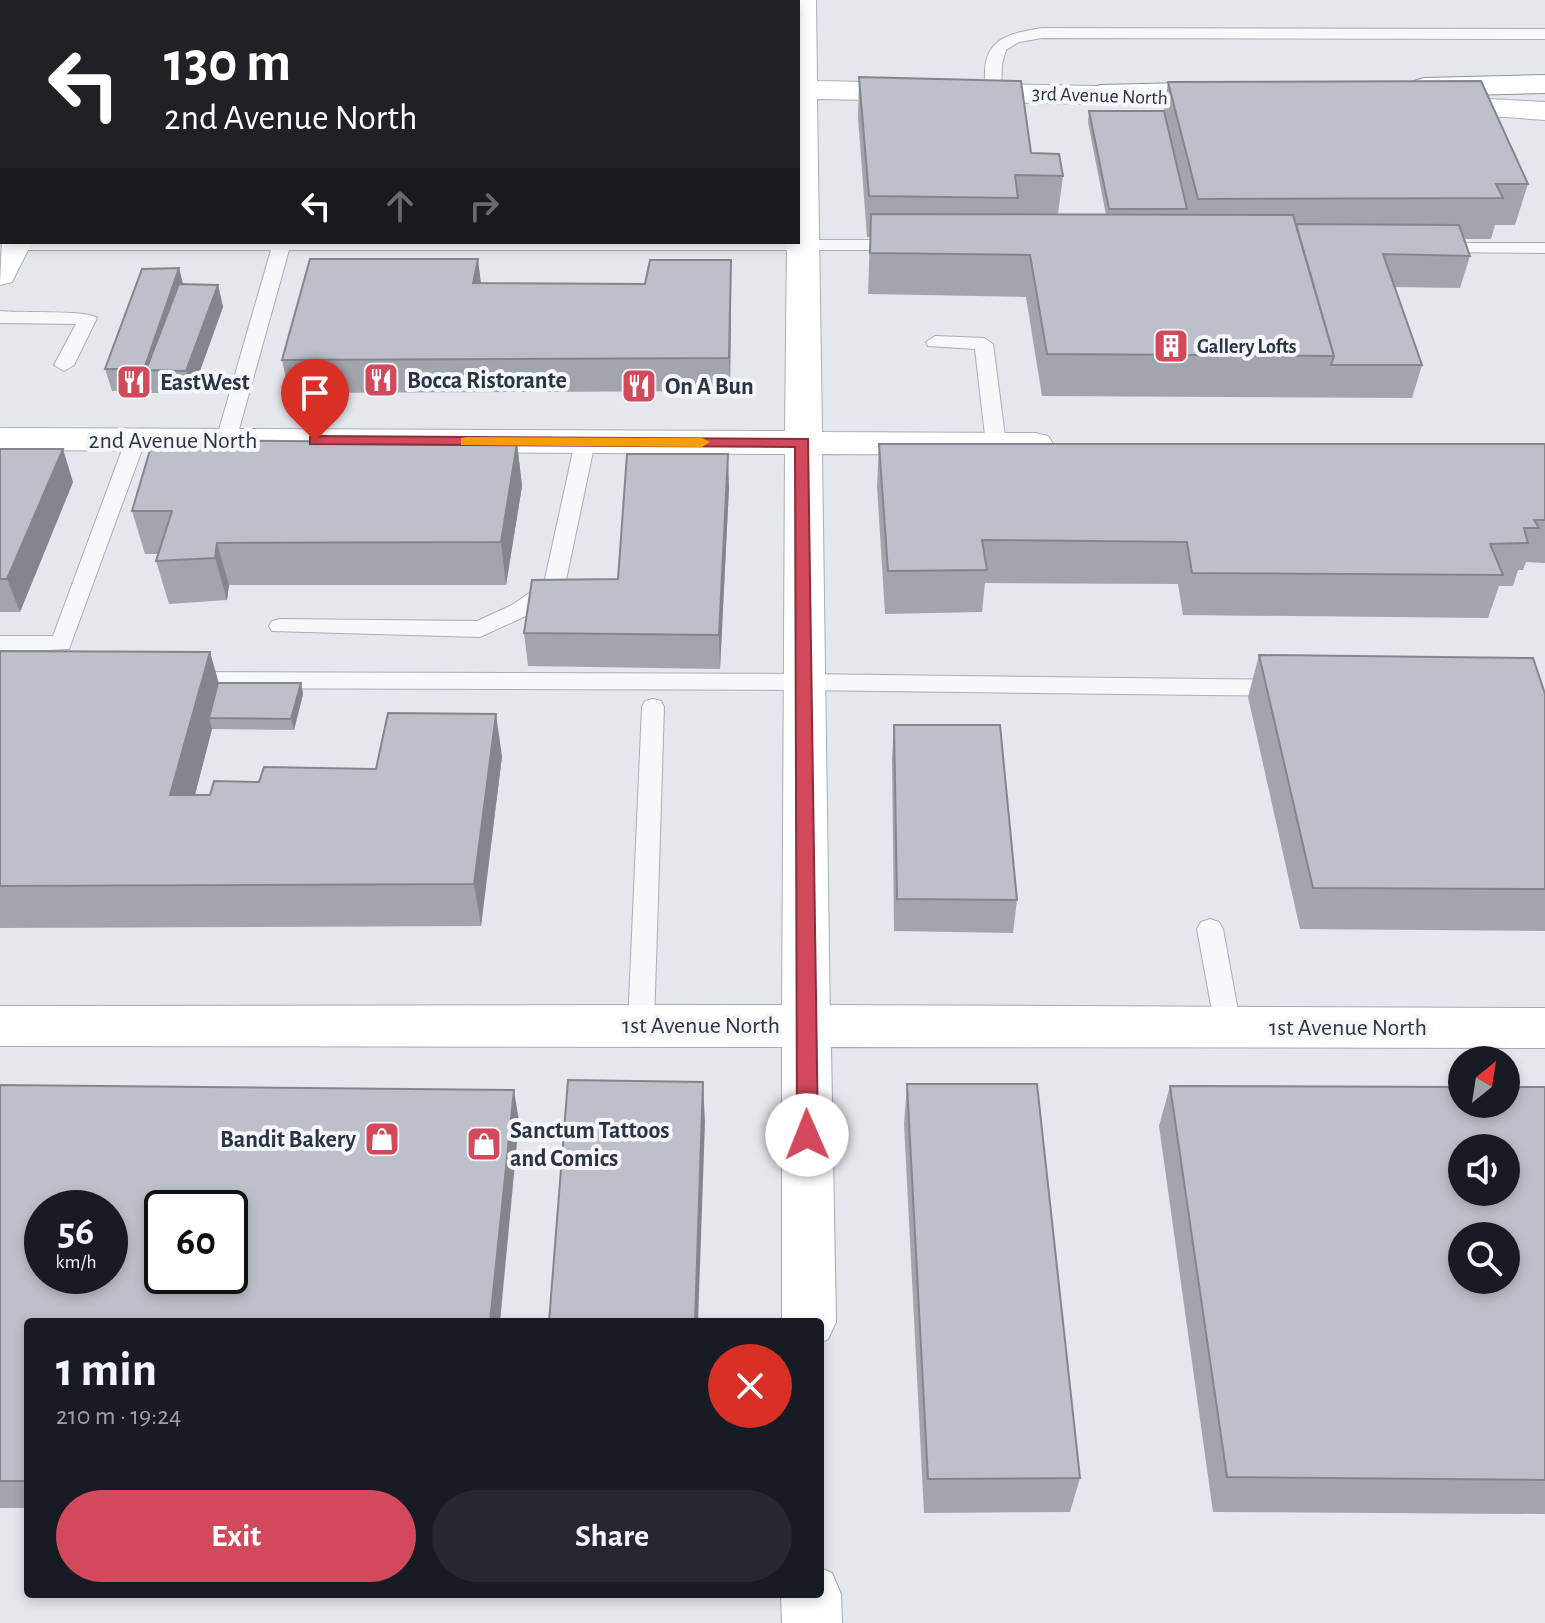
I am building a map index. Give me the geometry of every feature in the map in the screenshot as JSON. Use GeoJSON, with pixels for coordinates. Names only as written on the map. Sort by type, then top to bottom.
{"type":"FeatureCollection","features":[{"type":"Feature","properties":{"kind":"main road"},"geometry":{"type":"LineString","coordinates":[[802,0],[809,1301]]}},
{"type":"Feature","properties":{"kind":"main road"},"geometry":{"type":"LineString","coordinates":[[1545,84],[1399,96],[1537,110],[1545,145]]}},
{"type":"Feature","properties":{"kind":"main road","name":"3rd Avenue North"},"geometry":{"type":"LineString","coordinates":[[801,90],[1258,95]]}},
{"type":"Feature","properties":{"kind":"main road"},"geometry":{"type":"LineString","coordinates":[[0,275],[16,244]]}},
{"type":"Feature","properties":{"kind":"main road","name":"2nd Avenue North"},"geometry":{"type":"LineString","coordinates":[[0,439],[1075,444]]}},
{"type":"Feature","properties":{"kind":"main road","name":"1st Avenue North"},"geometry":{"type":"LineString","coordinates":[[0,1026],[1545,1028]]}},
{"type":"Feature","properties":{"kind":"main road"},"geometry":{"type":"LineString","coordinates":[[811,1598],[812,1623]]}},
{"type":"Feature","properties":{"kind":"lane"},"geometry":{"type":"LineString","coordinates":[[993,92],[993,55],[998,46],[1015,38],[1042,33],[1545,34]]}},
{"type":"Feature","properties":{"kind":"lane"},"geometry":{"type":"LineString","coordinates":[[149,244],[920,245]]}},
{"type":"Feature","properties":{"kind":"lane"},"geometry":{"type":"LineString","coordinates":[[226,440],[282,245]]}},
{"type":"Feature","properties":{"kind":"lane"},"geometry":{"type":"LineString","coordinates":[[1408,247],[1545,248]]}},
{"type":"Feature","properties":{"kind":"lane"},"geometry":{"type":"LineString","coordinates":[[0,317],[88,318],[64,365]]}},
{"type":"Feature","properties":{"kind":"lane"},"geometry":{"type":"LineString","coordinates":[[935,342],[984,344],[996,444]]}},
{"type":"Feature","properties":{"kind":"lane"},"geometry":{"type":"LineString","coordinates":[[0,644],[61,644],[136,439]]}},
{"type":"Feature","properties":{"kind":"lane"},"geometry":{"type":"LineString","coordinates":[[280,626],[480,629],[520,610],[546,592],[555,580],[585,442]]}},
{"type":"Feature","properties":{"kind":"lane"},"geometry":{"type":"LineString","coordinates":[[158,680],[804,682],[1168,693],[1309,689]]}},
{"type":"Feature","properties":{"kind":"lane"},"geometry":{"type":"LineString","coordinates":[[641,1025],[653,707]]}},
{"type":"Feature","properties":{"kind":"lane"},"geometry":{"type":"LineString","coordinates":[[1210,929],[1228,1027]]}},
{"type":"Feature","properties":{"kind":"building"},"geometry":{"type":"Polygon","coordinates":[[[859,77],[1021,81],[1031,153],[1059,154],[1063,176],[1015,175],[1018,198],[869,196],[859,77]]]}},
{"type":"Feature","properties":{"kind":"building"},"geometry":{"type":"Polygon","coordinates":[[[1481,81],[1528,184],[1496,184],[1503,198],[1198,199],[1168,82],[1481,81]]]}},
{"type":"Feature","properties":{"kind":"building"},"geometry":{"type":"Polygon","coordinates":[[[1089,111],[1164,111],[1187,209],[1109,209],[1089,111]]]}},
{"type":"Feature","properties":{"kind":"building"},"geometry":{"type":"Polygon","coordinates":[[[871,214],[1293,215],[1334,356],[1047,354],[1030,255],[870,253],[871,214]]]}},
{"type":"Feature","properties":{"kind":"building"},"geometry":{"type":"Polygon","coordinates":[[[1296,224],[1459,225],[1470,256],[1383,254],[1422,365],[1331,365],[1334,356],[1296,224]]]}},
{"type":"Feature","properties":{"kind":"building"},"geometry":{"type":"Polygon","coordinates":[[[310,259],[478,259],[473,283],[645,284],[650,260],[731,260],[729,358],[282,360],[310,259]]]}},
{"type":"Feature","properties":{"kind":"building"},"geometry":{"type":"Polygon","coordinates":[[[179,268],[144,369],[105,369],[142,269],[179,268]]]}},
{"type":"Feature","properties":{"kind":"building"},"geometry":{"type":"Polygon","coordinates":[[[179,284],[218,285],[186,371],[146,370],[179,284]]]}},
{"type":"Feature","properties":{"kind":"building"},"geometry":{"type":"Polygon","coordinates":[[[153,440],[517,443],[501,542],[217,543],[215,558],[156,561],[172,511],[132,511],[153,440]]]}},
{"type":"Feature","properties":{"kind":"building"},"geometry":{"type":"Polygon","coordinates":[[[879,444],[1545,444],[1545,520],[1534,520],[1539,528],[1524,528],[1528,543],[1490,544],[1503,575],[1192,573],[1187,542],[982,540],[987,570],[888,571],[879,444]]]}},
{"type":"Feature","properties":{"kind":"building"},"geometry":{"type":"Polygon","coordinates":[[[0,449],[63,449],[7,579],[0,579],[0,449]]]}},
{"type":"Feature","properties":{"kind":"building"},"geometry":{"type":"Polygon","coordinates":[[[627,454],[728,454],[719,635],[524,633],[532,580],[618,579],[627,454]]]}},
{"type":"Feature","properties":{"kind":"building"},"geometry":{"type":"Polygon","coordinates":[[[0,651],[210,652],[170,795],[210,795],[214,781],[259,782],[264,767],[376,769],[388,713],[496,714],[474,884],[0,886],[0,651]]]}},
{"type":"Feature","properties":{"kind":"building"},"geometry":{"type":"Polygon","coordinates":[[[1259,655],[1533,658],[1545,694],[1545,889],[1313,888],[1259,655]]]}},
{"type":"Feature","properties":{"kind":"building"},"geometry":{"type":"Polygon","coordinates":[[[218,683],[301,683],[291,719],[209,718],[218,683]]]}},
{"type":"Feature","properties":{"kind":"building"},"geometry":{"type":"Polygon","coordinates":[[[894,725],[1000,725],[1017,900],[897,899],[894,725]]]}},
{"type":"Feature","properties":{"kind":"building"},"geometry":{"type":"Polygon","coordinates":[[[568,1080],[703,1082],[695,1318],[549,1318],[568,1080]]]}},
{"type":"Feature","properties":{"kind":"building"},"geometry":{"type":"Polygon","coordinates":[[[907,1084],[1037,1084],[1080,1478],[928,1479],[907,1084]]]}},
{"type":"Feature","properties":{"kind":"building"},"geometry":{"type":"Polygon","coordinates":[[[0,1085],[514,1090],[490,1318],[24,1318],[24,1481],[0,1481],[0,1085]]]}},
{"type":"Feature","properties":{"kind":"building"},"geometry":{"type":"Polygon","coordinates":[[[1170,1086],[1448,1087],[1448,1118],[1520,1118],[1520,1087],[1545,1087],[1545,1480],[1227,1477],[1170,1086]]]}},
{"type":"Feature","properties":{"kind":"slow traffic"},"geometry":{"type":"LineString","coordinates":[[466,441],[702,442]]}},
{"type":"Feature","properties":{"kind":"place","name":"Gallery Lofts"},"geometry":{"type":"Point","coordinates":[1171,346]}},
{"type":"Feature","properties":{"kind":"place","name":"Bocca Ristorante"},"geometry":{"type":"Point","coordinates":[381,380]}},
{"type":"Feature","properties":{"kind":"place","name":"EastWest"},"geometry":{"type":"Point","coordinates":[134,382]}},
{"type":"Feature","properties":{"kind":"place","name":"On A Bun"},"geometry":{"type":"Point","coordinates":[639,386]}},
{"type":"Feature","properties":{"kind":"place","name":"Bandit Bakery"},"geometry":{"type":"Point","coordinates":[382,1139]}},
{"type":"Feature","properties":{"kind":"place","name":"Sanctum Tattoos and Comics"},"geometry":{"type":"Point","coordinates":[484,1144]}},
{"type":"Feature","properties":{"kind":"route"},"geometry":{"type":"LineString","coordinates":[[315,441],[802,443],[807,1135]]}}]}
